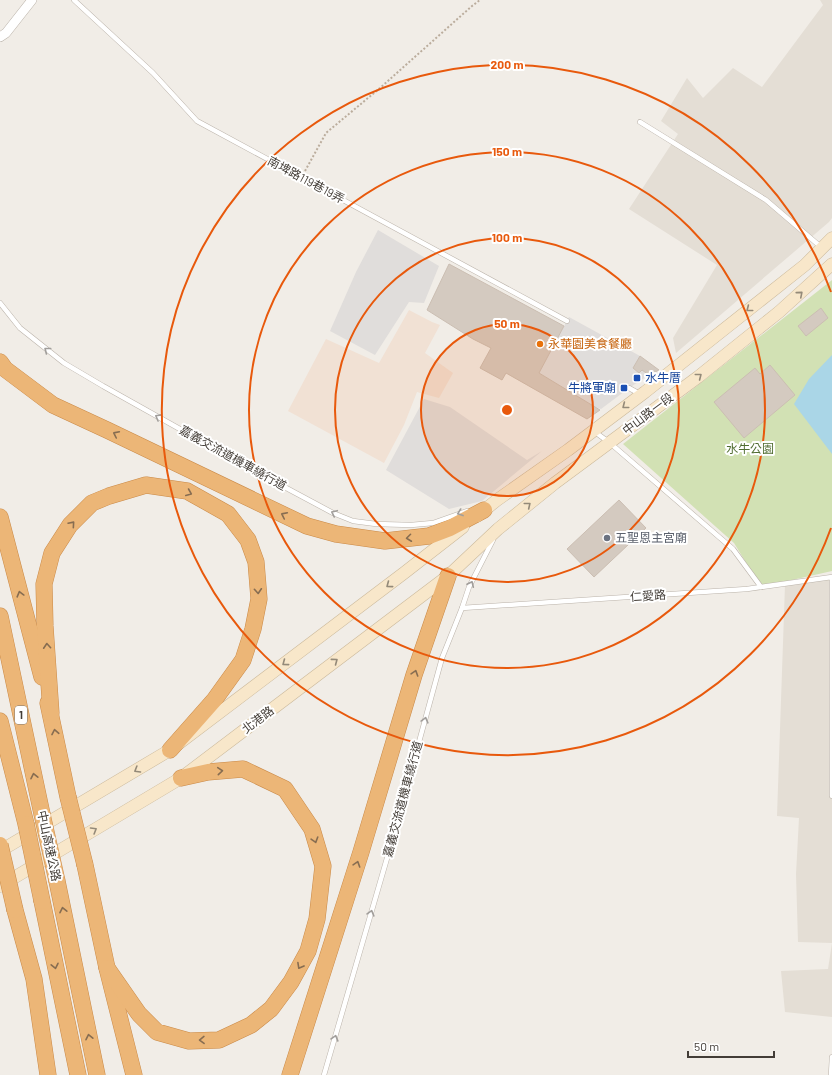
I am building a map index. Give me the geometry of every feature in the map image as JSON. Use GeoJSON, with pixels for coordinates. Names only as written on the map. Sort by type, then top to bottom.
{"type":"FeatureCollection","features":[{"type":"Feature","properties":{"kind":"highway"},"geometry":{"type":"LineString","coordinates":[[0,362],[4,369],[53,405],[306,526],[336,534],[385,541],[429,536],[450,528],[484,510]]}},
{"type":"Feature","properties":{"kind":"highway"},"geometry":{"type":"LineString","coordinates":[[51,713],[45,626],[44,584],[52,553],[70,525],[92,502],[146,485],[187,491],[228,514],[248,540],[256,562],[259,599],[253,629],[243,660],[214,699],[170,750]]}},
{"type":"Feature","properties":{"kind":"highway"},"geometry":{"type":"LineString","coordinates":[[0,517],[51,713],[68,798],[85,866],[107,968],[134,1075]]}},
{"type":"Feature","properties":{"kind":"highway"},"geometry":{"type":"LineString","coordinates":[[290,1075],[361,852],[414,675],[448,576]]}},
{"type":"Feature","properties":{"kind":"highway","name":"中山高速公路"},"geometry":{"type":"LineString","coordinates":[[0,616],[97,1075]]}},
{"type":"Feature","properties":{"kind":"highway","name":"中山高速公路"},"geometry":{"type":"LineString","coordinates":[[0,722],[26,824],[78,1075]]}},
{"type":"Feature","properties":{"kind":"highway"},"geometry":{"type":"LineString","coordinates":[[107,968],[139,1014],[157,1032],[189,1040],[220,1040],[251,1025],[271,1008],[291,982],[308,951],[317,919],[323,866],[312,829],[285,789],[243,769],[208,772],[181,778]]}},
{"type":"Feature","properties":{"kind":"highway"},"geometry":{"type":"LineString","coordinates":[[0,845],[15,910],[34,979],[48,1075]]}},
{"type":"Feature","properties":{"kind":"highway"},"geometry":{"type":"LineString","coordinates":[[34,979],[39,1061],[37,1075]]}},
{"type":"Feature","properties":{"kind":"main road","name":"中山路一段"},"geometry":{"type":"LineString","coordinates":[[497,500],[593,431],[805,265],[832,238]]}},
{"type":"Feature","properties":{"kind":"main road","name":"中山路一段"},"geometry":{"type":"LineString","coordinates":[[498,530],[555,483],[698,376],[779,312],[832,264]]}},
{"type":"Feature","properties":{"kind":"main road"},"geometry":{"type":"LineString","coordinates":[[0,852],[170,750],[404,573],[497,500]]}},
{"type":"Feature","properties":{"kind":"main road","name":"北港路"},"geometry":{"type":"LineString","coordinates":[[0,886],[181,778],[448,576],[498,530]]}},
{"type":"Feature","properties":{"kind":"street"},"geometry":{"type":"LineString","coordinates":[[0,37],[6,33],[32,0]]}},
{"type":"Feature","properties":{"kind":"lane","name":"南埤路119巷19弄"},"geometry":{"type":"LineString","coordinates":[[74,0],[153,73],[197,121],[567,321]]}},
{"type":"Feature","properties":{"kind":"lane"},"geometry":{"type":"LineString","coordinates":[[640,122],[766,200],[823,248]]}},
{"type":"Feature","properties":{"kind":"lane","name":"嘉義交流道機車繞行道"},"geometry":{"type":"LineString","coordinates":[[0,303],[20,328],[64,363],[255,471],[340,516],[353,521],[376,524],[411,525],[433,523],[497,500]]}},
{"type":"Feature","properties":{"kind":"lane"},"geometry":{"type":"LineString","coordinates":[[629,388],[640,394]]}},
{"type":"Feature","properties":{"kind":"lane"},"geometry":{"type":"LineString","coordinates":[[593,431],[610,442],[733,549],[761,587]]}},
{"type":"Feature","properties":{"kind":"lane","name":"嘉義交流道機車繞行道"},"geometry":{"type":"LineString","coordinates":[[324,1075],[388,856],[442,658],[469,587],[498,530]]}},
{"type":"Feature","properties":{"kind":"lane"},"geometry":{"type":"LineString","coordinates":[[832,577],[832,796]]}},
{"type":"Feature","properties":{"kind":"lane","name":"仁愛路"},"geometry":{"type":"LineString","coordinates":[[462,608],[747,589],[832,577]]}},
{"type":"Feature","properties":{"kind":"lane"},"geometry":{"type":"LineString","coordinates":[[830,1075],[832,1058]]}},
{"type":"Feature","properties":{"kind":"path"},"geometry":{"type":"LineString","coordinates":[[301,178],[326,133],[380,88],[480,0]]}},
{"type":"Feature","properties":{"kind":"shaded area"},"geometry":{"type":"Polygon","coordinates":[[[820,0],[832,0],[832,218],[676,353],[673,338],[717,265],[629,209],[678,134],[661,121],[687,78],[703,98],[733,68],[762,87],[823,5],[820,0]]]}},
{"type":"Feature","properties":{"kind":"shaded area"},"geometry":{"type":"Polygon","coordinates":[[[378,230],[439,266],[424,303],[409,302],[375,355],[330,331],[356,272],[378,230]]]}},
{"type":"Feature","properties":{"kind":"shaded area"},"geometry":{"type":"Polygon","coordinates":[[[409,310],[440,325],[425,353],[453,373],[439,398],[417,392],[404,425],[384,463],[288,411],[326,339],[379,363],[409,310]]]}},
{"type":"Feature","properties":{"kind":"shaded area"},"geometry":{"type":"Polygon","coordinates":[[[569,317],[640,356],[633,368],[639,373],[642,370],[649,375],[601,409],[595,407],[539,373],[569,317]]]}},
{"type":"Feature","properties":{"kind":"shaded area"},"geometry":{"type":"Polygon","coordinates":[[[424,399],[450,407],[527,460],[542,451],[482,501],[449,509],[386,470],[424,399]]]}},
{"type":"Feature","properties":{"kind":"shaded area"},"geometry":{"type":"Polygon","coordinates":[[[832,576],[832,943],[798,942],[796,874],[799,818],[777,816],[785,585],[832,576]]]}},
{"type":"Feature","properties":{"kind":"shaded area"},"geometry":{"type":"Polygon","coordinates":[[[832,943],[832,1017],[785,1012],[781,971],[828,969],[832,943]]]}},
{"type":"Feature","properties":{"kind":"green space","name":"水牛公園"},"geometry":{"type":"Polygon","coordinates":[[[832,280],[832,571],[761,587],[734,543],[623,444],[832,280]]]}},
{"type":"Feature","properties":{"kind":"water"},"geometry":{"type":"Polygon","coordinates":[[[832,355],[832,454],[794,404],[809,379],[832,355]]]}},
{"type":"Feature","properties":{"kind":"building"},"geometry":{"type":"Polygon","coordinates":[[[449,264],[564,326],[539,373],[600,410],[587,419],[506,373],[502,380],[480,368],[491,348],[473,339],[427,310],[449,264]]]}},
{"type":"Feature","properties":{"kind":"building"},"geometry":{"type":"Polygon","coordinates":[[[821,308],[828,318],[806,336],[798,326],[821,308]]]}},
{"type":"Feature","properties":{"kind":"building"},"geometry":{"type":"Polygon","coordinates":[[[640,356],[659,370],[649,375],[642,370],[639,373],[633,368],[640,356]]]}},
{"type":"Feature","properties":{"kind":"building"},"geometry":{"type":"Polygon","coordinates":[[[770,365],[795,395],[744,438],[714,402],[755,368],[760,374],[770,365]]]}},
{"type":"Feature","properties":{"kind":"building","name":"五聖恩主宮廟"},"geometry":{"type":"Polygon","coordinates":[[[619,500],[646,528],[594,577],[567,549],[619,500]]]}},
{"type":"Feature","properties":{"kind":"place","name":"永華園美食餐廳"},"geometry":{"type":"Point","coordinates":[540,344]}},
{"type":"Feature","properties":{"kind":"place","name":"水牛厝"},"geometry":{"type":"Point","coordinates":[637,378]}},
{"type":"Feature","properties":{"kind":"place","name":"牛將軍廟"},"geometry":{"type":"Point","coordinates":[624,388]}},
{"type":"Feature","properties":{"kind":"place","name":"五聖恩主宮廟"},"geometry":{"type":"Point","coordinates":[607,538]}}]}
